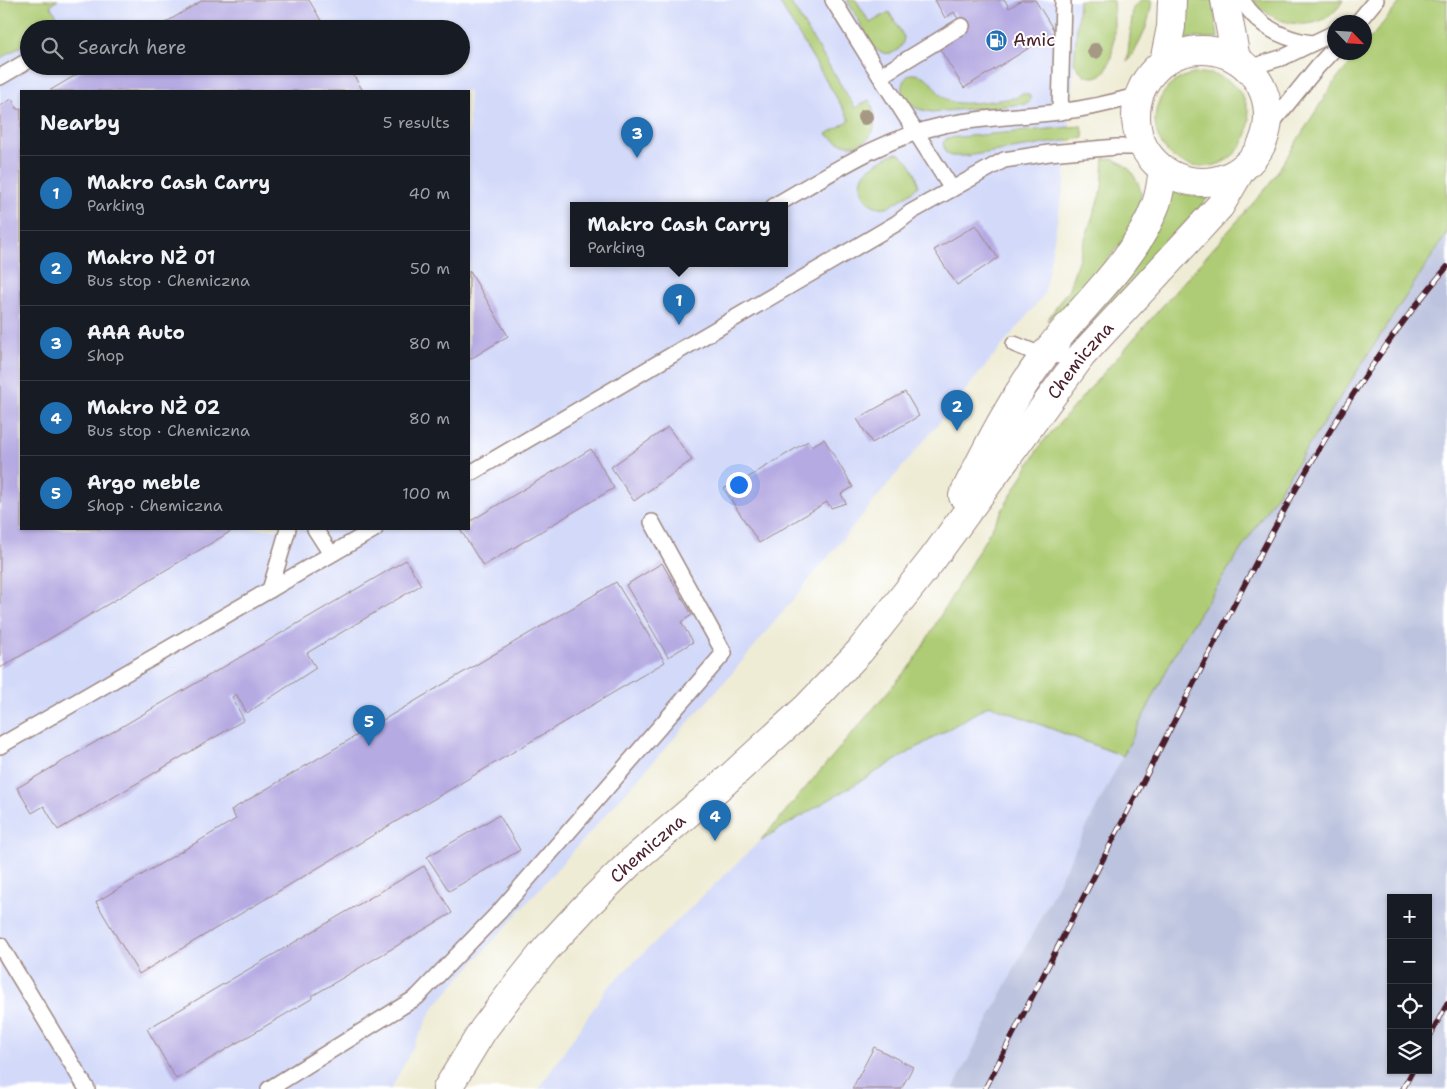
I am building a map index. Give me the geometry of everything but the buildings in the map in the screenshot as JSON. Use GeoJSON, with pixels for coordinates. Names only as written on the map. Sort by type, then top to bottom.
{"type":"FeatureCollection","features":[{"type":"Feature","properties":{"kind":"street"},"geometry":{"type":"LineString","coordinates":[[1164,62],[1172,27],[1172,0]]}},
{"type":"Feature","properties":{"kind":"street"},"geometry":{"type":"LineString","coordinates":[[1225,0],[1242,64]]}},
{"type":"Feature","properties":{"kind":"street"},"geometry":{"type":"LineString","coordinates":[[1207,50],[1222,53],[1242,64],[1261,86],[1267,107],[1267,129],[1262,144],[1253,158],[1241,170],[1226,178],[1210,182],[1194,182],[1178,178],[1163,170],[1152,160],[1143,147],[1137,130],[1136,112],[1139,94],[1149,76],[1164,62],[1177,55],[1192,51],[1207,50]]}},
{"type":"Feature","properties":{"kind":"street","name":"Chemiczna"},"geometry":{"type":"LineString","coordinates":[[932,560],[985,452],[1019,392],[1044,356],[1132,251],[1148,223],[1157,202],[1163,170]]}},
{"type":"Feature","properties":{"kind":"street","name":"Chemiczna"},"geometry":{"type":"LineString","coordinates":[[447,1089],[483,1030],[546,949],[584,908],[632,861],[726,781],[807,707],[860,651],[932,560],[1082,355],[1220,206],[1241,170]]}},
{"type":"Feature","properties":{"kind":"lane"},"geometry":{"type":"LineString","coordinates":[[833,0],[952,189]]}},
{"type":"Feature","properties":{"kind":"lane"},"geometry":{"type":"LineString","coordinates":[[1060,112],[1063,0]]}},
{"type":"Feature","properties":{"kind":"lane"},"geometry":{"type":"LineString","coordinates":[[1242,0],[1259,22],[1270,29],[1294,41],[1312,43]]}},
{"type":"Feature","properties":{"kind":"lane"},"geometry":{"type":"LineString","coordinates":[[1360,15],[1376,0]]}},
{"type":"Feature","properties":{"kind":"lane"},"geometry":{"type":"LineString","coordinates":[[880,76],[962,26]]}},
{"type":"Feature","properties":{"kind":"lane"},"geometry":{"type":"LineString","coordinates":[[1242,64],[1284,58],[1327,36]]}},
{"type":"Feature","properties":{"kind":"lane"},"geometry":{"type":"LineString","coordinates":[[1267,129],[1327,56]]}},
{"type":"Feature","properties":{"kind":"lane"},"geometry":{"type":"LineString","coordinates":[[0,77],[20,65]]}},
{"type":"Feature","properties":{"kind":"lane"},"geometry":{"type":"LineString","coordinates":[[781,202],[869,151],[916,133],[944,125],[1060,112],[1107,104],[1139,94]]}},
{"type":"Feature","properties":{"kind":"lane"},"geometry":{"type":"LineString","coordinates":[[470,473],[1004,160],[1048,153],[1117,147],[1143,147]]}},
{"type":"Feature","properties":{"kind":"lane"},"geometry":{"type":"LineString","coordinates":[[1014,344],[1044,356],[1082,355]]}},
{"type":"Feature","properties":{"kind":"lane"},"geometry":{"type":"LineString","coordinates":[[269,1089],[417,997],[499,912],[724,653],[652,522]]}},
{"type":"Feature","properties":{"kind":"lane"},"geometry":{"type":"LineString","coordinates":[[270,590],[288,530]]}},
{"type":"Feature","properties":{"kind":"lane"},"geometry":{"type":"LineString","coordinates":[[316,530],[331,554]]}},
{"type":"Feature","properties":{"kind":"lane"},"geometry":{"type":"LineString","coordinates":[[0,746],[373,530]]}},
{"type":"Feature","properties":{"kind":"lane"},"geometry":{"type":"LineString","coordinates":[[0,945],[87,1089]]}},
{"type":"Feature","properties":{"kind":"shaded area"},"geometry":{"type":"Polygon","coordinates":[[[41,0],[1079,0],[1065,179],[1044,295],[735,670],[434,1007],[391,1089],[0,1089],[0,27],[41,0]]]}},
{"type":"Feature","properties":{"kind":"shaded area"},"geometry":{"type":"Polygon","coordinates":[[[1447,233],[1447,1089],[953,1089],[1182,640],[1447,233]]]}},
{"type":"Feature","properties":{"kind":"shaded area"},"geometry":{"type":"Polygon","coordinates":[[[989,705],[1123,756],[953,1089],[539,1089],[607,988],[761,840],[989,705]]]}},
{"type":"Feature","properties":{"kind":"green space"},"geometry":{"type":"Polygon","coordinates":[[[0,0],[58,0],[50,5],[60,20],[20,20],[20,47],[0,59],[0,0]]]}},
{"type":"Feature","properties":{"kind":"green space"},"geometry":{"type":"Polygon","coordinates":[[[778,0],[789,0],[855,108],[869,100],[874,113],[874,125],[866,141],[848,145],[838,142],[827,134],[850,120],[778,0]]]}},
{"type":"Feature","properties":{"kind":"green space"},"geometry":{"type":"Polygon","coordinates":[[[847,0],[856,0],[870,23],[889,12],[904,37],[900,47],[894,52],[889,53],[880,52],[875,49],[847,0]]]}},
{"type":"Feature","properties":{"kind":"green space"},"geometry":{"type":"Polygon","coordinates":[[[1079,0],[1113,0],[1113,46],[1107,68],[1101,75],[1092,77],[1083,74],[1074,63],[1079,0]]]}},
{"type":"Feature","properties":{"kind":"green space"},"geometry":{"type":"Polygon","coordinates":[[[1140,0],[1152,0],[1151,8],[1141,40],[1127,62],[1133,8],[1140,0]]]}},
{"type":"Feature","properties":{"kind":"green space"},"geometry":{"type":"Polygon","coordinates":[[[1186,0],[1213,0],[1218,38],[1191,38],[1176,41],[1183,22],[1186,0]]]}},
{"type":"Feature","properties":{"kind":"green space"},"geometry":{"type":"Polygon","coordinates":[[[1253,0],[1343,0],[1335,11],[1324,19],[1312,23],[1286,22],[1262,10],[1253,0]]]}},
{"type":"Feature","properties":{"kind":"green space"},"geometry":{"type":"Polygon","coordinates":[[[1402,0],[1447,0],[1447,233],[1182,640],[1123,756],[989,705],[761,840],[914,661],[1041,444],[1269,185],[1333,84],[1353,60],[1372,60],[1372,36],[1402,0]]]}},
{"type":"Feature","properties":{"kind":"green space"},"geometry":{"type":"Polygon","coordinates":[[[1202,73],[1220,77],[1235,87],[1245,102],[1249,120],[1245,138],[1235,153],[1220,163],[1202,167],[1184,163],[1169,153],[1159,138],[1155,120],[1159,102],[1169,87],[1184,77],[1202,73]]]}},
{"type":"Feature","properties":{"kind":"green space"},"geometry":{"type":"Polygon","coordinates":[[[910,74],[929,80],[944,98],[956,103],[1016,98],[1021,94],[1030,96],[1030,101],[1027,104],[932,112],[916,108],[904,97],[902,92],[903,83],[910,74]]]}},
{"type":"Feature","properties":{"kind":"green space"},"geometry":{"type":"Polygon","coordinates":[[[1082,126],[1084,138],[966,156],[951,156],[945,152],[943,143],[947,138],[1082,126]]]}},
{"type":"Feature","properties":{"kind":"green space"},"geometry":{"type":"Polygon","coordinates":[[[898,153],[912,167],[917,176],[918,186],[890,206],[874,206],[866,198],[861,188],[863,176],[867,170],[877,163],[898,153]]]}},
{"type":"Feature","properties":{"kind":"green space"},"geometry":{"type":"Polygon","coordinates":[[[1104,158],[1113,159],[1131,171],[1141,193],[1139,214],[1133,229],[1081,291],[1047,321],[1064,295],[1067,294],[1102,188],[1104,158]]]}},
{"type":"Feature","properties":{"kind":"green space"},"geometry":{"type":"Polygon","coordinates":[[[1173,192],[1208,198],[1087,331],[1073,337],[1173,192]]]}},
{"type":"Feature","properties":{"kind":"railway"},"geometry":{"type":"LineString","coordinates":[[985,1089],[1223,625],[1280,518],[1341,414],[1374,363],[1409,314],[1447,267]]}},
{"type":"Feature","properties":{"kind":"railway"},"geometry":{"type":"LineString","coordinates":[[1432,1032],[1447,1004]]}},
{"type":"Feature","properties":{"kind":"railway"},"geometry":{"type":"LineString","coordinates":[[1403,1089],[1411,1074]]}},
{"type":"Feature","properties":{"kind":"place","name":"Amic"},"geometry":{"type":"Point","coordinates":[997,40]}},
{"type":"Feature","properties":{"kind":"place","name":"AAA Auto"},"geometry":{"type":"Point","coordinates":[637,158]}},
{"type":"Feature","properties":{"kind":"place","name":"Makro Cash Carry"},"geometry":{"type":"Point","coordinates":[679,325]}},
{"type":"Feature","properties":{"kind":"place","name":"Makro NŻ 01"},"geometry":{"type":"Point","coordinates":[957,431]}},
{"type":"Feature","properties":{"kind":"place","name":"Argo meble"},"geometry":{"type":"Point","coordinates":[369,746]}},
{"type":"Feature","properties":{"kind":"place","name":"Makro NŻ 02"},"geometry":{"type":"Point","coordinates":[715,841]}}]}
